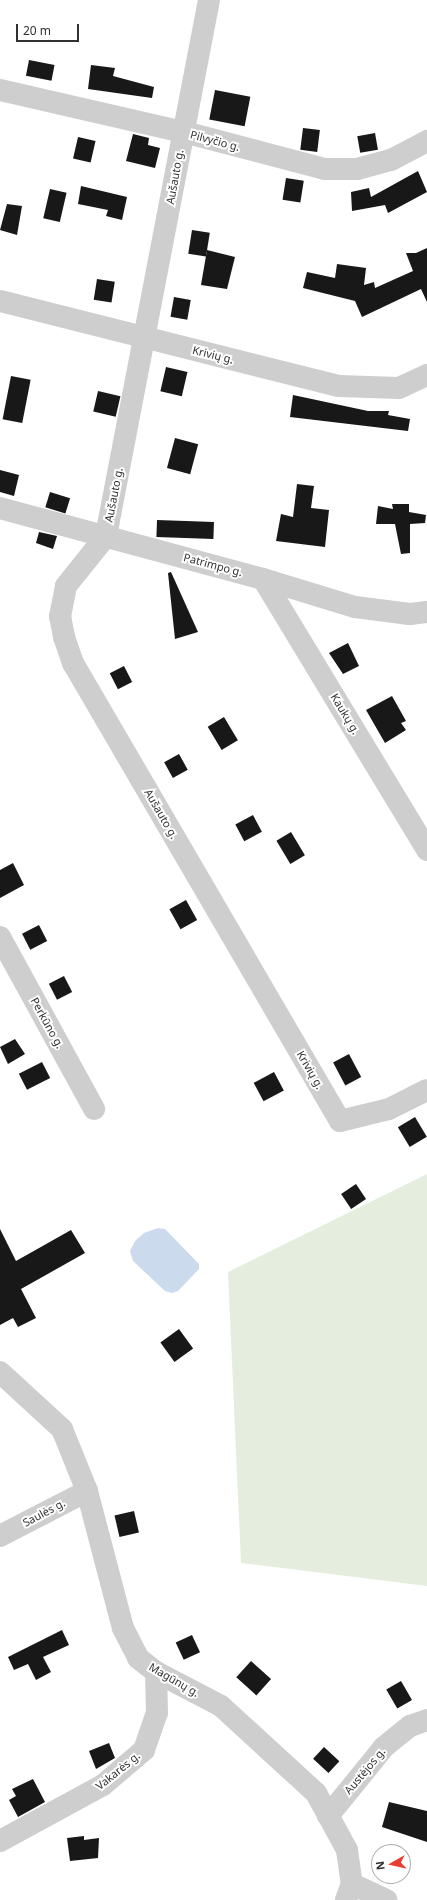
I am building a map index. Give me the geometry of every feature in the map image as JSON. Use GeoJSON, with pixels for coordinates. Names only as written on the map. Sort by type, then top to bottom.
{"type":"FeatureCollection","features":[{"type":"Feature","properties":{"kind":"street","name":"Aušauto g."},"geometry":{"type":"LineString","coordinates":[[209,0],[146,336],[106,536],[66,586],[60,616],[64,636],[73,663],[234,938]]}},
{"type":"Feature","properties":{"kind":"street","name":"Pilvyčio g."},"geometry":{"type":"LineString","coordinates":[[0,90],[184,132],[325,169],[357,169],[391,160],[427,141]]}},
{"type":"Feature","properties":{"kind":"street","name":"Krivių g."},"geometry":{"type":"LineString","coordinates":[[0,301],[146,336],[338,386],[399,388],[427,376]]}},
{"type":"Feature","properties":{"kind":"street","name":"Patrimpo g."},"geometry":{"type":"LineString","coordinates":[[0,508],[263,579],[355,608],[410,614],[427,612]]}},
{"type":"Feature","properties":{"kind":"street","name":"Kaukų g."},"geometry":{"type":"LineString","coordinates":[[263,579],[427,849]]}},
{"type":"Feature","properties":{"kind":"street","name":"Perkūno g."},"geometry":{"type":"LineString","coordinates":[[0,937],[94,1109]]}},
{"type":"Feature","properties":{"kind":"street","name":"Krivių g."},"geometry":{"type":"LineString","coordinates":[[234,938],[340,1121],[389,1109],[427,1090]]}},
{"type":"Feature","properties":{"kind":"street","name":"Magūnų g."},"geometry":{"type":"LineString","coordinates":[[0,1372],[62,1429],[87,1491],[123,1628],[138,1658],[156,1672],[221,1706],[316,1793],[347,1850],[349,1892],[386,1900]]}},
{"type":"Feature","properties":{"kind":"street","name":"Saulės g."},"geometry":{"type":"LineString","coordinates":[[0,1536],[87,1491]]}},
{"type":"Feature","properties":{"kind":"street","name":"Vakarės g."},"geometry":{"type":"LineString","coordinates":[[0,1841],[103,1785],[144,1750],[157,1713],[156,1672]]}},
{"type":"Feature","properties":{"kind":"street","name":"Austėjos g."},"geometry":{"type":"LineString","coordinates":[[328,1816],[384,1746],[410,1726],[427,1720]]}},
{"type":"Feature","properties":{"kind":"shaded area"},"geometry":{"type":"Polygon","coordinates":[[[427,1174],[427,1586],[241,1563],[228,1272],[427,1174]]]}},
{"type":"Feature","properties":{"kind":"water"},"geometry":{"type":"Polygon","coordinates":[[[158,1228],[165,1229],[199,1264],[199,1269],[178,1291],[172,1293],[165,1291],[133,1261],[130,1251],[135,1241],[144,1233],[158,1228]]]}},
{"type":"Feature","properties":{"kind":"building"},"geometry":{"type":"Polygon","coordinates":[[[29,60],[55,65],[51,81],[26,76],[29,60]]]}},
{"type":"Feature","properties":{"kind":"building"},"geometry":{"type":"Polygon","coordinates":[[[91,65],[115,68],[113,76],[154,87],[152,98],[88,89],[91,65]]]}},
{"type":"Feature","properties":{"kind":"building"},"geometry":{"type":"Polygon","coordinates":[[[215,90],[250,97],[245,126],[209,119],[215,90]]]}},
{"type":"Feature","properties":{"kind":"building"},"geometry":{"type":"Polygon","coordinates":[[[303,128],[320,130],[317,152],[300,150],[303,128]]]}},
{"type":"Feature","properties":{"kind":"building"},"geometry":{"type":"Polygon","coordinates":[[[375,133],[378,150],[360,153],[357,136],[375,133]]]}},
{"type":"Feature","properties":{"kind":"building"},"geometry":{"type":"Polygon","coordinates":[[[133,134],[149,138],[148,145],[160,148],[155,168],[126,161],[133,134]]]}},
{"type":"Feature","properties":{"kind":"building"},"geometry":{"type":"Polygon","coordinates":[[[78,137],[96,141],[91,162],[73,158],[78,137]]]}},
{"type":"Feature","properties":{"kind":"building"},"geometry":{"type":"Polygon","coordinates":[[[418,171],[427,192],[388,213],[385,205],[352,211],[351,192],[369,188],[371,197],[418,171]]]}},
{"type":"Feature","properties":{"kind":"building"},"geometry":{"type":"Polygon","coordinates":[[[286,178],[304,181],[300,203],[283,200],[286,178]]]}},
{"type":"Feature","properties":{"kind":"building"},"geometry":{"type":"Polygon","coordinates":[[[81,186],[127,197],[122,220],[106,216],[108,210],[78,204],[81,186]]]}},
{"type":"Feature","properties":{"kind":"building"},"geometry":{"type":"Polygon","coordinates":[[[50,189],[67,193],[60,222],[43,218],[50,189]]]}},
{"type":"Feature","properties":{"kind":"building"},"geometry":{"type":"Polygon","coordinates":[[[7,204],[22,206],[17,235],[0,230],[7,204]]]}},
{"type":"Feature","properties":{"kind":"building"},"geometry":{"type":"Polygon","coordinates":[[[192,230],[210,233],[206,257],[188,254],[192,230]]]}},
{"type":"Feature","properties":{"kind":"building"},"geometry":{"type":"Polygon","coordinates":[[[427,248],[427,302],[421,289],[362,317],[355,301],[303,288],[307,272],[335,278],[337,264],[366,268],[364,285],[374,282],[375,288],[413,271],[406,253],[416,253],[427,248]]]}},
{"type":"Feature","properties":{"kind":"building"},"geometry":{"type":"Polygon","coordinates":[[[207,250],[235,257],[227,289],[201,285],[207,250]]]}},
{"type":"Feature","properties":{"kind":"building"},"geometry":{"type":"Polygon","coordinates":[[[97,279],[115,282],[111,303],[94,300],[97,279]]]}},
{"type":"Feature","properties":{"kind":"building"},"geometry":{"type":"Polygon","coordinates":[[[174,297],[191,300],[187,320],[171,317],[174,297]]]}},
{"type":"Feature","properties":{"kind":"building"},"geometry":{"type":"Polygon","coordinates":[[[166,367],[187,372],[182,396],[160,391],[166,367]]]}},
{"type":"Feature","properties":{"kind":"building"},"geometry":{"type":"Polygon","coordinates":[[[11,376],[31,380],[22,423],[3,419],[11,376]]]}},
{"type":"Feature","properties":{"kind":"building"},"geometry":{"type":"Polygon","coordinates":[[[98,391],[120,396],[116,417],[93,411],[98,391]]]}},
{"type":"Feature","properties":{"kind":"building"},"geometry":{"type":"Polygon","coordinates":[[[293,395],[368,411],[389,411],[388,415],[410,419],[408,431],[290,417],[293,395]]]}},
{"type":"Feature","properties":{"kind":"building"},"geometry":{"type":"Polygon","coordinates":[[[175,438],[198,444],[190,474],[167,468],[175,438]]]}},
{"type":"Feature","properties":{"kind":"building"},"geometry":{"type":"Polygon","coordinates":[[[0,470],[19,475],[14,496],[0,492],[0,470]]]}},
{"type":"Feature","properties":{"kind":"building"},"geometry":{"type":"Polygon","coordinates":[[[297,484],[314,486],[311,508],[329,510],[325,547],[276,541],[281,514],[293,517],[297,484]]]}},
{"type":"Feature","properties":{"kind":"building"},"geometry":{"type":"Polygon","coordinates":[[[50,492],[70,498],[65,513],[45,507],[50,492]]]}},
{"type":"Feature","properties":{"kind":"building"},"geometry":{"type":"Polygon","coordinates":[[[392,504],[409,504],[409,512],[426,515],[425,523],[410,524],[410,553],[401,554],[395,524],[376,524],[378,506],[393,509],[392,504]]]}},
{"type":"Feature","properties":{"kind":"building"},"geometry":{"type":"Polygon","coordinates":[[[157,520],[214,522],[213,539],[156,537],[157,520]]]}},
{"type":"Feature","properties":{"kind":"building"},"geometry":{"type":"Polygon","coordinates":[[[39,532],[57,536],[53,549],[36,543],[39,532]]]}},
{"type":"Feature","properties":{"kind":"building"},"geometry":{"type":"Polygon","coordinates":[[[171,572],[198,632],[175,639],[168,573],[171,572]]]}},
{"type":"Feature","properties":{"kind":"building"},"geometry":{"type":"Polygon","coordinates":[[[348,643],[359,666],[343,674],[329,653],[348,643]]]}},
{"type":"Feature","properties":{"kind":"building"},"geometry":{"type":"Polygon","coordinates":[[[124,666],[132,682],[118,689],[110,673],[124,666]]]}},
{"type":"Feature","properties":{"kind":"building"},"geometry":{"type":"Polygon","coordinates":[[[392,696],[406,721],[401,723],[406,730],[385,743],[366,710],[392,696]]]}},
{"type":"Feature","properties":{"kind":"building"},"geometry":{"type":"Polygon","coordinates":[[[224,717],[238,740],[222,750],[208,727],[224,717]]]}},
{"type":"Feature","properties":{"kind":"building"},"geometry":{"type":"Polygon","coordinates":[[[179,754],[188,770],[173,778],[164,762],[179,754]]]}},
{"type":"Feature","properties":{"kind":"building"},"geometry":{"type":"Polygon","coordinates":[[[253,815],[262,832],[244,841],[235,824],[253,815]]]}},
{"type":"Feature","properties":{"kind":"building"},"geometry":{"type":"Polygon","coordinates":[[[291,832],[305,855],[290,864],[276,841],[291,832]]]}},
{"type":"Feature","properties":{"kind":"building"},"geometry":{"type":"Polygon","coordinates":[[[13,863],[24,885],[0,898],[0,870],[13,863]]]}},
{"type":"Feature","properties":{"kind":"building"},"geometry":{"type":"Polygon","coordinates":[[[186,900],[197,920],[181,929],[169,909],[186,900]]]}},
{"type":"Feature","properties":{"kind":"building"},"geometry":{"type":"Polygon","coordinates":[[[39,925],[47,941],[30,950],[22,934],[39,925]]]}},
{"type":"Feature","properties":{"kind":"building"},"geometry":{"type":"Polygon","coordinates":[[[64,976],[72,992],[57,1000],[49,984],[64,976]]]}},
{"type":"Feature","properties":{"kind":"building"},"geometry":{"type":"Polygon","coordinates":[[[15,1039],[25,1054],[8,1064],[0,1047],[15,1039]]]}},
{"type":"Feature","properties":{"kind":"building"},"geometry":{"type":"Polygon","coordinates":[[[349,1054],[361,1077],[345,1085],[333,1062],[349,1054]]]}},
{"type":"Feature","properties":{"kind":"building"},"geometry":{"type":"Polygon","coordinates":[[[42,1062],[50,1078],[27,1090],[19,1074],[42,1062]]]}},
{"type":"Feature","properties":{"kind":"building"},"geometry":{"type":"Polygon","coordinates":[[[274,1072],[284,1091],[264,1101],[254,1083],[274,1072]]]}},
{"type":"Feature","properties":{"kind":"building"},"geometry":{"type":"Polygon","coordinates":[[[415,1117],[427,1137],[410,1147],[398,1127],[415,1117]]]}},
{"type":"Feature","properties":{"kind":"building"},"geometry":{"type":"Polygon","coordinates":[[[356,1184],[366,1199],[351,1209],[341,1194],[356,1184]]]}},
{"type":"Feature","properties":{"kind":"building"},"geometry":{"type":"Polygon","coordinates":[[[0,1229],[16,1261],[71,1230],[85,1253],[21,1289],[36,1318],[18,1327],[13,1318],[0,1325],[0,1229]]]}},
{"type":"Feature","properties":{"kind":"building"},"geometry":{"type":"Polygon","coordinates":[[[179,1329],[193,1348],[174,1362],[160,1343],[179,1329]]]}},
{"type":"Feature","properties":{"kind":"building"},"geometry":{"type":"Polygon","coordinates":[[[134,1511],[139,1532],[119,1537],[115,1515],[134,1511]]]}},
{"type":"Feature","properties":{"kind":"building"},"geometry":{"type":"Polygon","coordinates":[[[62,1630],[69,1645],[43,1657],[51,1672],[36,1680],[28,1664],[14,1670],[8,1657],[62,1630]]]}},
{"type":"Feature","properties":{"kind":"building"},"geometry":{"type":"Polygon","coordinates":[[[192,1635],[200,1652],[184,1660],[176,1643],[192,1635]]]}},
{"type":"Feature","properties":{"kind":"building"},"geometry":{"type":"Polygon","coordinates":[[[251,1661],[271,1679],[256,1695],[236,1677],[251,1661]]]}},
{"type":"Feature","properties":{"kind":"building"},"geometry":{"type":"Polygon","coordinates":[[[401,1681],[412,1700],[397,1709],[386,1690],[401,1681]]]}},
{"type":"Feature","properties":{"kind":"building"},"geometry":{"type":"Polygon","coordinates":[[[109,1743],[115,1758],[96,1769],[89,1751],[109,1743]]]}},
{"type":"Feature","properties":{"kind":"building"},"geometry":{"type":"Polygon","coordinates":[[[324,1747],[339,1761],[328,1773],[313,1759],[324,1747]]]}},
{"type":"Feature","properties":{"kind":"building"},"geometry":{"type":"Polygon","coordinates":[[[33,1779],[45,1802],[18,1817],[9,1800],[16,1796],[12,1789],[33,1779]]]}},
{"type":"Feature","properties":{"kind":"building"},"geometry":{"type":"Polygon","coordinates":[[[389,1802],[427,1811],[427,1842],[382,1827],[389,1802]]]}},
{"type":"Feature","properties":{"kind":"building"},"geometry":{"type":"Polygon","coordinates":[[[84,1836],[84,1840],[99,1838],[98,1858],[70,1861],[67,1838],[84,1836]]]}}]}
